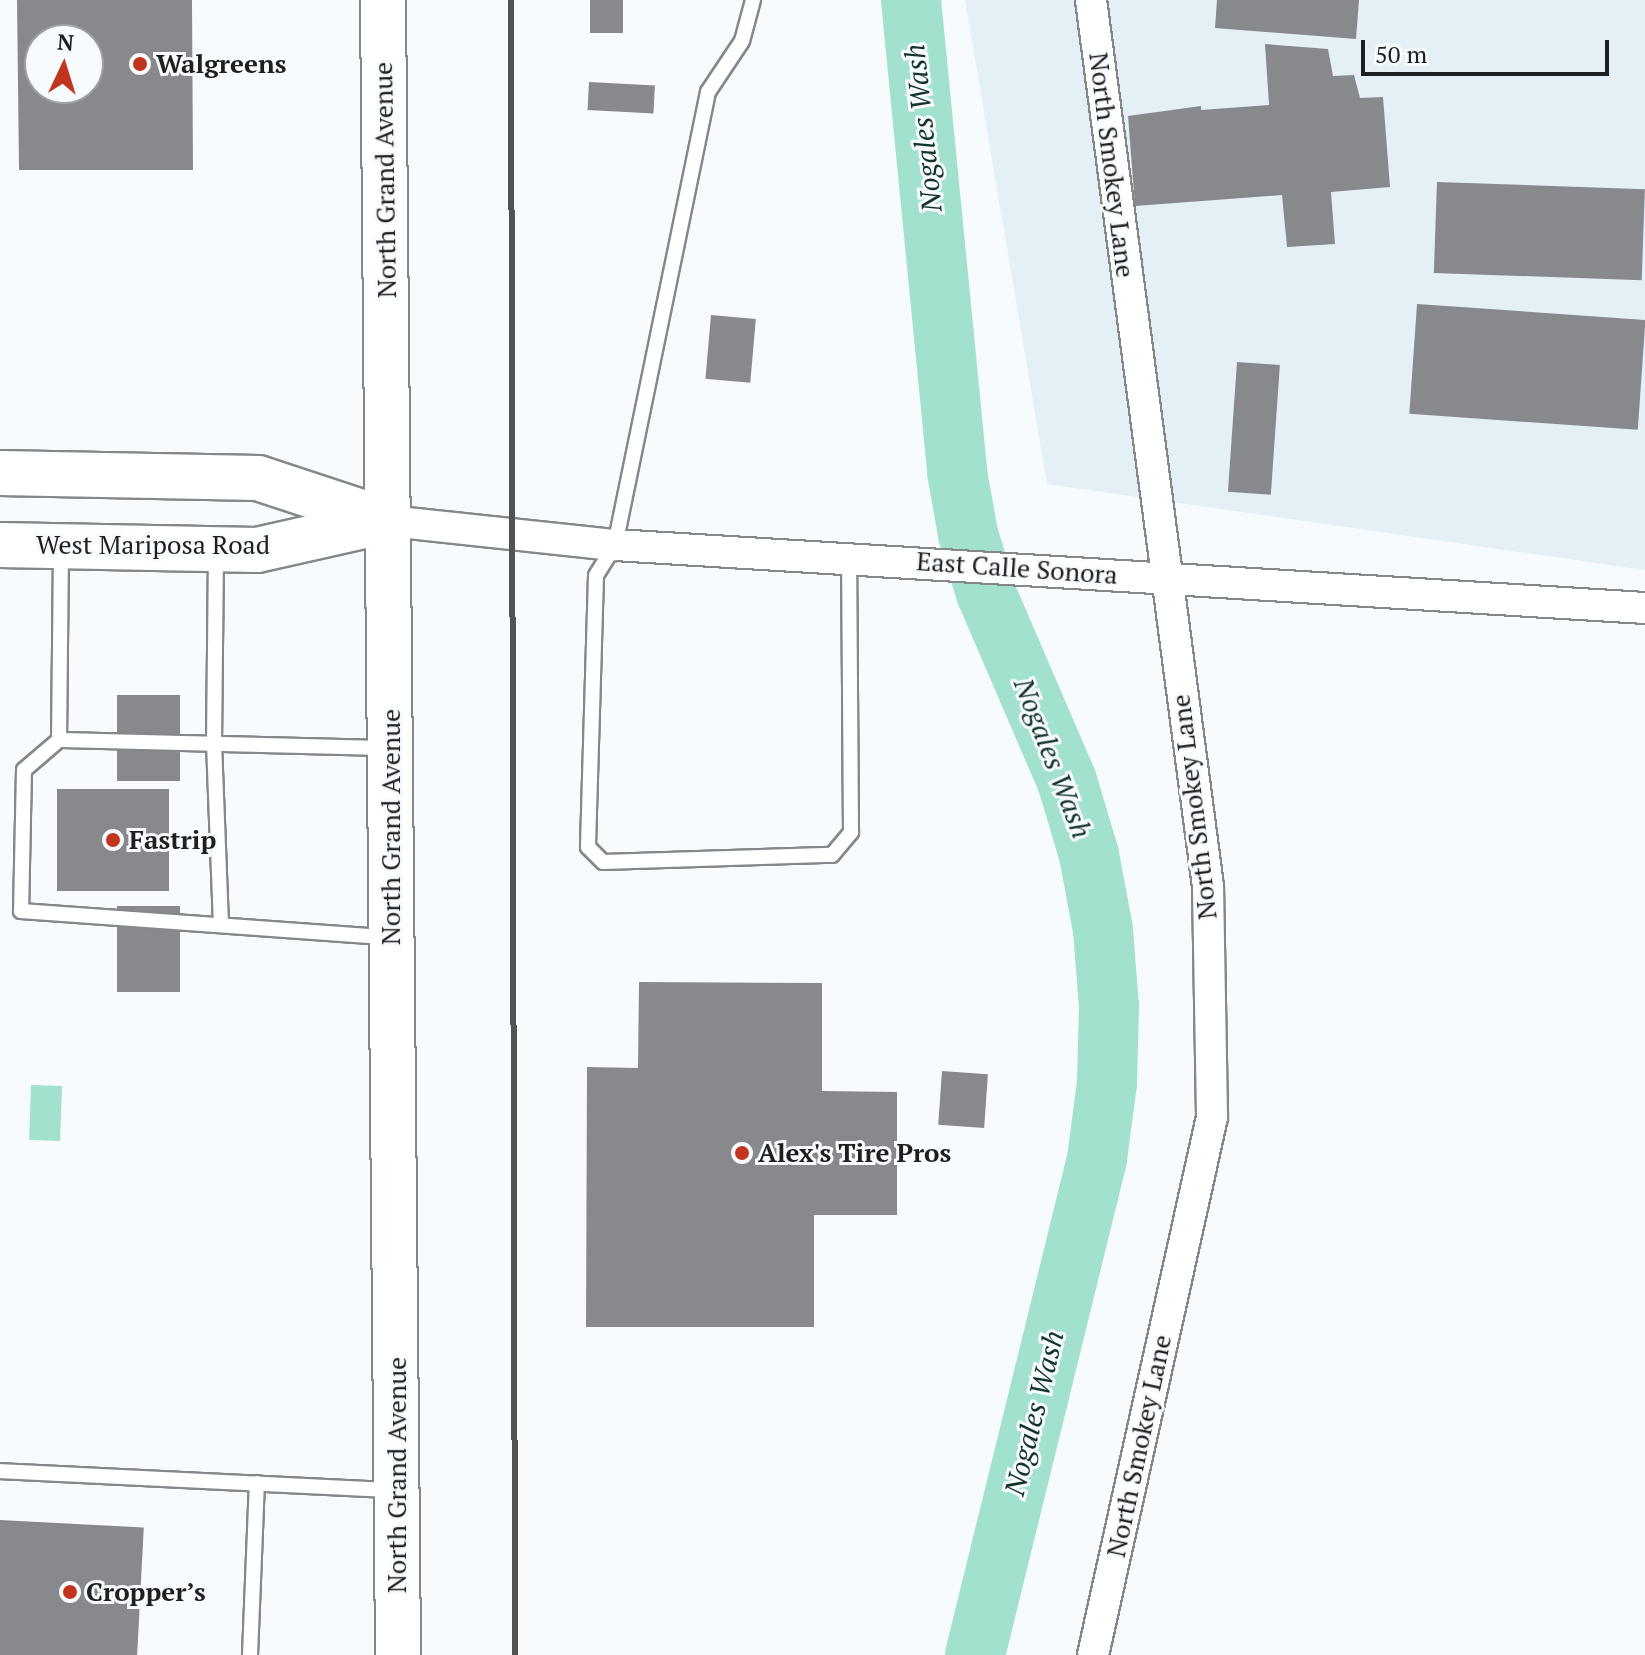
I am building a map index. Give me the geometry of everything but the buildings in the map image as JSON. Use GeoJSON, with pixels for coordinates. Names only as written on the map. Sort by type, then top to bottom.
{"type":"FeatureCollection","features":[{"type":"Feature","properties":{"kind":"main road","name":"North Grand Avenue"},"geometry":{"type":"LineString","coordinates":[[383,0],[398,1655]]}},
{"type":"Feature","properties":{"kind":"main road"},"geometry":{"type":"LineString","coordinates":[[0,473],[258,478],[389,521]]}},
{"type":"Feature","properties":{"kind":"main road","name":"West Mariposa Road"},"geometry":{"type":"LineString","coordinates":[[0,545],[257,550],[389,521]]}},
{"type":"Feature","properties":{"kind":"street","name":"North Smokey Lane"},"geometry":{"type":"LineString","coordinates":[[1091,0],[1165,579],[1208,886],[1212,1117],[1093,1655]]}},
{"type":"Feature","properties":{"kind":"street","name":"East Calle Sonora"},"geometry":{"type":"LineString","coordinates":[[389,521],[615,545],[922,561],[1645,608]]}},
{"type":"Feature","properties":{"kind":"lane"},"geometry":{"type":"LineString","coordinates":[[753,0],[742,41],[708,92],[615,545],[596,576],[592,613],[588,847],[603,862],[832,855],[851,832],[849,557]]}},
{"type":"Feature","properties":{"kind":"lane"},"geometry":{"type":"LineString","coordinates":[[59,740],[61,547]]}},
{"type":"Feature","properties":{"kind":"lane"},"geometry":{"type":"LineString","coordinates":[[216,549],[214,743],[221,925]]}},
{"type":"Feature","properties":{"kind":"lane"},"geometry":{"type":"LineString","coordinates":[[391,748],[59,740],[24,770],[21,911],[392,937]]}},
{"type":"Feature","properties":{"kind":"lane"},"geometry":{"type":"LineString","coordinates":[[0,1471],[397,1490]]}},
{"type":"Feature","properties":{"kind":"lane"},"geometry":{"type":"LineString","coordinates":[[250,1655],[257,1483]]}},
{"type":"Feature","properties":{"kind":"shaded area"},"geometry":{"type":"Polygon","coordinates":[[[965,0],[1645,0],[1645,570],[1047,484],[965,0]]]}},
{"type":"Feature","properties":{"kind":"shaded area"},"geometry":{"type":"Polygon","coordinates":[[[31,1085],[62,1086],[60,1141],[29,1140],[31,1085]]]}},
{"type":"Feature","properties":{"kind":"waterway","name":"Nogales Wash"},"geometry":{"type":"LineString","coordinates":[[911,0],[957,472],[968,534],[986,593],[1067,781],[1089,855],[1103,930],[1109,1006],[1107,1083],[1097,1159],[975,1655]]}},
{"type":"Feature","properties":{"kind":"railway"},"geometry":{"type":"LineString","coordinates":[[511,0],[515,1655]]}},
{"type":"Feature","properties":{"kind":"place","name":"Walgreens"},"geometry":{"type":"Point","coordinates":[140,64]}},
{"type":"Feature","properties":{"kind":"place","name":"Fastrip"},"geometry":{"type":"Point","coordinates":[113,840]}},
{"type":"Feature","properties":{"kind":"place","name":"Alex's Tire Pros"},"geometry":{"type":"Point","coordinates":[742,1153]}},
{"type":"Feature","properties":{"kind":"place","name":"Cropper’s"},"geometry":{"type":"Point","coordinates":[70,1592]}}]}
